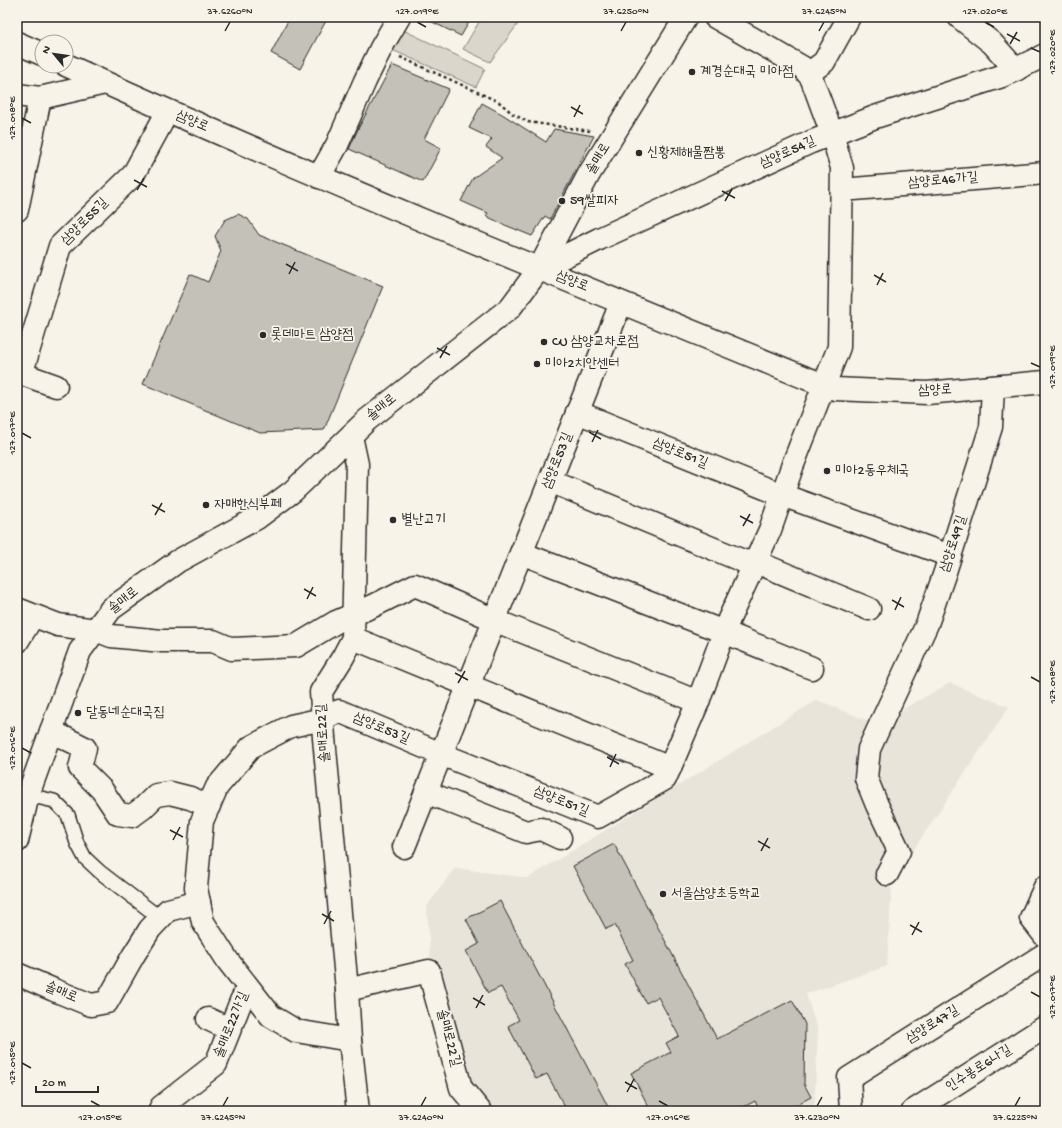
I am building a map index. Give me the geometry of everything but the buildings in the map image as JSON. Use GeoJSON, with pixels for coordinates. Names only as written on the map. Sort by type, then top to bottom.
{"type":"FeatureCollection","features":[{"type":"Feature","properties":{"kind":"street"},"geometry":{"type":"LineString","coordinates":[[319,177],[337,145],[381,48],[399,17]]}},
{"type":"Feature","properties":{"kind":"street","name":"솔매로"},"geometry":{"type":"LineString","coordinates":[[18,836],[28,795],[80,651],[111,609],[178,560],[257,518],[293,491],[367,420],[510,308],[539,269],[589,174],[686,17]]}},
{"type":"Feature","properties":{"kind":"street"},"geometry":{"type":"LineString","coordinates":[[715,17],[802,67],[811,77],[832,134],[842,168],[839,347],[825,385]]}},
{"type":"Feature","properties":{"kind":"street"},"geometry":{"type":"LineString","coordinates":[[808,74],[824,62],[849,17]]}},
{"type":"Feature","properties":{"kind":"street"},"geometry":{"type":"LineString","coordinates":[[959,17],[992,43],[1016,70]]}},
{"type":"Feature","properties":{"kind":"street"},"geometry":{"type":"LineString","coordinates":[[17,43],[34,50]]}},
{"type":"Feature","properties":{"kind":"street","name":"삼양로54길"},"geometry":{"type":"LineString","coordinates":[[539,269],[599,239],[811,142],[875,117],[1002,76],[1045,55]]}},
{"type":"Feature","properties":{"kind":"street","name":"삼양로"},"geometry":{"type":"LineString","coordinates":[[74,69],[319,177],[621,303],[835,389],[927,393],[1045,382]]}},
{"type":"Feature","properties":{"kind":"street"},"geometry":{"type":"LineString","coordinates":[[17,95],[40,98],[105,83]]}},
{"type":"Feature","properties":{"kind":"street"},"geometry":{"type":"LineString","coordinates":[[17,210],[40,98]]}},
{"type":"Feature","properties":{"kind":"street","name":"삼양로55길"},"geometry":{"type":"LineString","coordinates":[[17,365],[25,362],[60,246],[133,175],[168,111]]}},
{"type":"Feature","properties":{"kind":"street","name":"삼양로46가길"},"geometry":{"type":"LineString","coordinates":[[842,190],[1045,173]]}},
{"type":"Feature","properties":{"kind":"street","name":"삼양로53길"},"geometry":{"type":"LineString","coordinates":[[404,847],[621,303]]}},
{"type":"Feature","properties":{"kind":"street"},"geometry":{"type":"LineString","coordinates":[[17,372],[56,386]]}},
{"type":"Feature","properties":{"kind":"street","name":"삼양로51길"},"geometry":{"type":"LineString","coordinates":[[441,754],[598,817],[665,778],[698,702],[729,619],[770,530],[825,385]]}},
{"type":"Feature","properties":{"kind":"street","name":"삼양로49길"},"geometry":{"type":"LineString","coordinates":[[887,874],[899,851],[866,778],[869,749],[927,624],[991,427],[993,387]]}},
{"type":"Feature","properties":{"kind":"street","name":"삼양로51길"},"geometry":{"type":"LineString","coordinates":[[577,412],[782,495],[950,556]]}},
{"type":"Feature","properties":{"kind":"street","name":"솔매로22길"},"geometry":{"type":"LineString","coordinates":[[351,436],[357,464],[352,638],[343,657],[321,692],[350,1040],[358,1111]]}},
{"type":"Feature","properties":{"kind":"street"},"geometry":{"type":"LineString","coordinates":[[550,481],[743,561],[756,562],[869,609]]}},
{"type":"Feature","properties":{"kind":"street"},"geometry":{"type":"LineString","coordinates":[[521,553],[812,668]]}},
{"type":"Feature","properties":{"kind":"street","name":"솔매로"},"geometry":{"type":"LineString","coordinates":[[96,630],[111,636],[162,641],[213,641],[232,649],[296,646],[336,622],[373,606],[415,584],[494,620]]}},
{"type":"Feature","properties":{"kind":"street"},"geometry":{"type":"LineString","coordinates":[[17,642],[25,612],[58,625],[96,630]]}},
{"type":"Feature","properties":{"kind":"street"},"geometry":{"type":"LineString","coordinates":[[494,620],[698,702]]}},
{"type":"Feature","properties":{"kind":"street"},"geometry":{"type":"LineString","coordinates":[[352,638],[670,768]]}},
{"type":"Feature","properties":{"kind":"street","name":"삼양로53길"},"geometry":{"type":"LineString","coordinates":[[323,720],[339,711],[441,754]]}},
{"type":"Feature","properties":{"kind":"street","name":"솔매로22가길"},"geometry":{"type":"LineString","coordinates":[[160,1111],[161,1107],[216,1064],[241,1001],[248,988],[228,961],[203,922],[196,888],[202,821],[217,787],[251,747],[291,726],[323,720]]}},
{"type":"Feature","properties":{"kind":"street"},"geometry":{"type":"LineString","coordinates":[[51,731],[85,748],[80,768],[102,790],[118,814],[132,816],[143,808],[156,794],[170,793],[190,798],[209,806]]}},
{"type":"Feature","properties":{"kind":"street"},"geometry":{"type":"LineString","coordinates":[[426,792],[526,832],[541,829],[560,838]]}},
{"type":"Feature","properties":{"kind":"street"},"geometry":{"type":"LineString","coordinates":[[1045,887],[1031,918],[1045,936]]}},
{"type":"Feature","properties":{"kind":"street"},"geometry":{"type":"LineString","coordinates":[[160,918],[168,910],[199,902]]}},
{"type":"Feature","properties":{"kind":"street","name":"솔매로"},"geometry":{"type":"LineString","coordinates":[[17,974],[91,1005],[107,1002],[150,929],[160,918]]}},
{"type":"Feature","properties":{"kind":"street","name":"삼양로47길"},"geometry":{"type":"LineString","coordinates":[[851,1111],[849,1078],[1045,954]]}},
{"type":"Feature","properties":{"kind":"street","name":"솔매로22길"},"geometry":{"type":"LineString","coordinates":[[347,990],[429,971],[461,1088],[480,1111]]}},
{"type":"Feature","properties":{"kind":"street"},"geometry":{"type":"LineString","coordinates":[[248,988],[272,1016],[296,1032],[350,1040]]}},
{"type":"Feature","properties":{"kind":"street"},"geometry":{"type":"LineString","coordinates":[[208,1019],[230,1029]]}},
{"type":"Feature","properties":{"kind":"street","name":"인수봉로6나길"},"geometry":{"type":"LineString","coordinates":[[913,1111],[1045,1027]]}},
{"type":"Feature","properties":{"kind":"lane"},"geometry":{"type":"LineString","coordinates":[[28,795],[54,801],[68,815],[77,843],[85,858],[100,872],[160,918]]}},
{"type":"Feature","properties":{"kind":"path","name":"솔매로"},"geometry":{"type":"LineString","coordinates":[[381,48],[499,102],[512,114],[528,122],[614,134]]}},
{"type":"Feature","properties":{"kind":"shaded area"},"geometry":{"type":"Polygon","coordinates":[[[482,17],[523,17],[490,62],[463,49],[482,17]]]}},
{"type":"Feature","properties":{"kind":"shaded area"},"geometry":{"type":"Polygon","coordinates":[[[401,29],[485,69],[476,87],[390,49],[401,29]]]}},
{"type":"Feature","properties":{"kind":"shaded area","name":"서울삼양초등학교"},"geometry":{"type":"Polygon","coordinates":[[[950,683],[1009,707],[892,882],[887,966],[806,994],[818,1031],[814,1111],[484,1111],[464,1078],[444,1021],[430,957],[427,906],[455,868],[528,878],[817,700],[876,724],[950,683]]]}},
{"type":"Feature","properties":{"kind":"place","name":"계경순대국 미아점"},"geometry":{"type":"Point","coordinates":[692,72]}},
{"type":"Feature","properties":{"kind":"place","name":"신황제해물짬뽕"},"geometry":{"type":"Point","coordinates":[639,153]}},
{"type":"Feature","properties":{"kind":"place","name":"59쌀피자"},"geometry":{"type":"Point","coordinates":[562,201]}},
{"type":"Feature","properties":{"kind":"place","name":"롯데마트 삼양점"},"geometry":{"type":"Point","coordinates":[263,335]}},
{"type":"Feature","properties":{"kind":"place","name":"CU 삼양교차로점"},"geometry":{"type":"Point","coordinates":[544,342]}},
{"type":"Feature","properties":{"kind":"place","name":"미아2치안센터"},"geometry":{"type":"Point","coordinates":[537,364]}},
{"type":"Feature","properties":{"kind":"place","name":"미아2동우체국"},"geometry":{"type":"Point","coordinates":[827,471]}},
{"type":"Feature","properties":{"kind":"place","name":"자매한식부페"},"geometry":{"type":"Point","coordinates":[206,505]}},
{"type":"Feature","properties":{"kind":"place","name":"별난고기"},"geometry":{"type":"Point","coordinates":[393,520]}},
{"type":"Feature","properties":{"kind":"place","name":"달동네순대국집"},"geometry":{"type":"Point","coordinates":[78,713]}},
{"type":"Feature","properties":{"kind":"place","name":"서울삼양초등학교"},"geometry":{"type":"Point","coordinates":[663,894]}}]}
